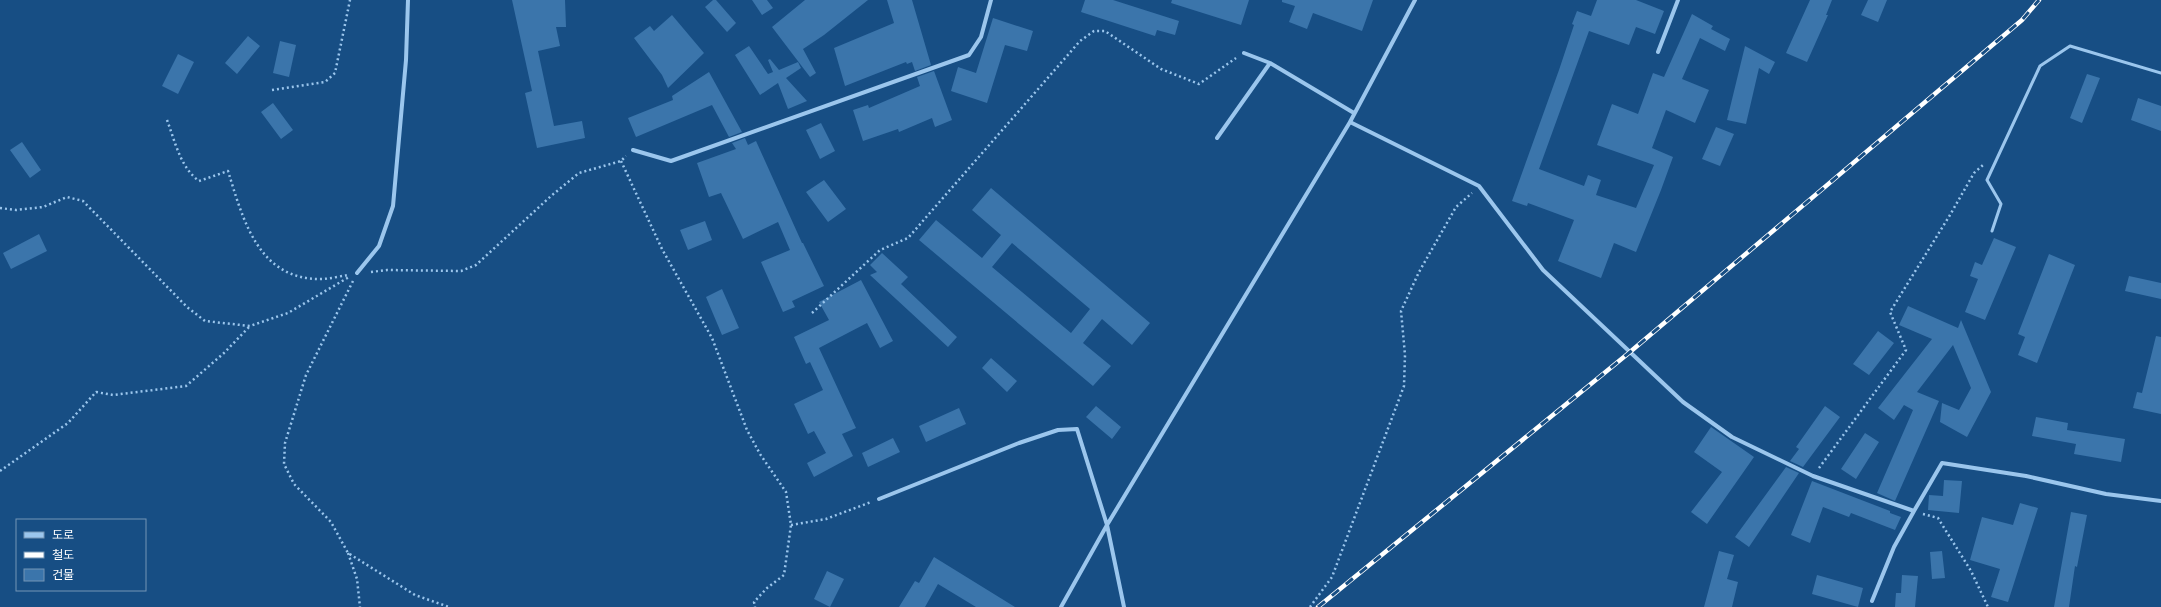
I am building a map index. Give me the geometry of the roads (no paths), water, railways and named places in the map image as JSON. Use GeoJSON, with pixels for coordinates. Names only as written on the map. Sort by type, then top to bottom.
{"type":"FeatureCollection","features":[{"type":"Feature","properties":{"kind":"street"},"geometry":{"type":"LineString","coordinates":[[357,273],[379,246],[393,206],[406,60],[408,0]]}},
{"type":"Feature","properties":{"kind":"street"},"geometry":{"type":"LineString","coordinates":[[633,150],[671,161],[969,55],[981,37],[991,0]]}},
{"type":"Feature","properties":{"kind":"street"},"geometry":{"type":"LineString","coordinates":[[1060,607],[1107,525],[1350,122],[1415,0]]}},
{"type":"Feature","properties":{"kind":"street"},"geometry":{"type":"LineString","coordinates":[[1658,52],[1678,0]]}},
{"type":"Feature","properties":{"kind":"street"},"geometry":{"type":"LineString","coordinates":[[1244,53],[1270,63],[1354,113]]}},
{"type":"Feature","properties":{"kind":"street"},"geometry":{"type":"LineString","coordinates":[[1216,138],[1270,63]]}},
{"type":"Feature","properties":{"kind":"street"},"geometry":{"type":"LineString","coordinates":[[1350,122],[1479,186],[1543,270],[1683,402],[1732,437],[1813,476],[1914,511]]}},
{"type":"Feature","properties":{"kind":"street"},"geometry":{"type":"LineString","coordinates":[[879,499],[1019,443],[1058,430],[1076,429],[1107,525],[1124,607]]}},
{"type":"Feature","properties":{"kind":"street"},"geometry":{"type":"LineString","coordinates":[[1872,602],[1894,546],[1942,463],[2026,476],[2106,494],[2161,501]]}},
{"type":"Feature","properties":{"kind":"lane"},"geometry":{"type":"LineString","coordinates":[[1992,231],[2001,204],[1987,180],[2040,66],[2070,46],[2161,73]]}},
{"type":"Feature","properties":{"kind":"railway"},"geometry":{"type":"LineString","coordinates":[[1318,607],[1630,352],[2022,20],[2039,0]]}}]}
